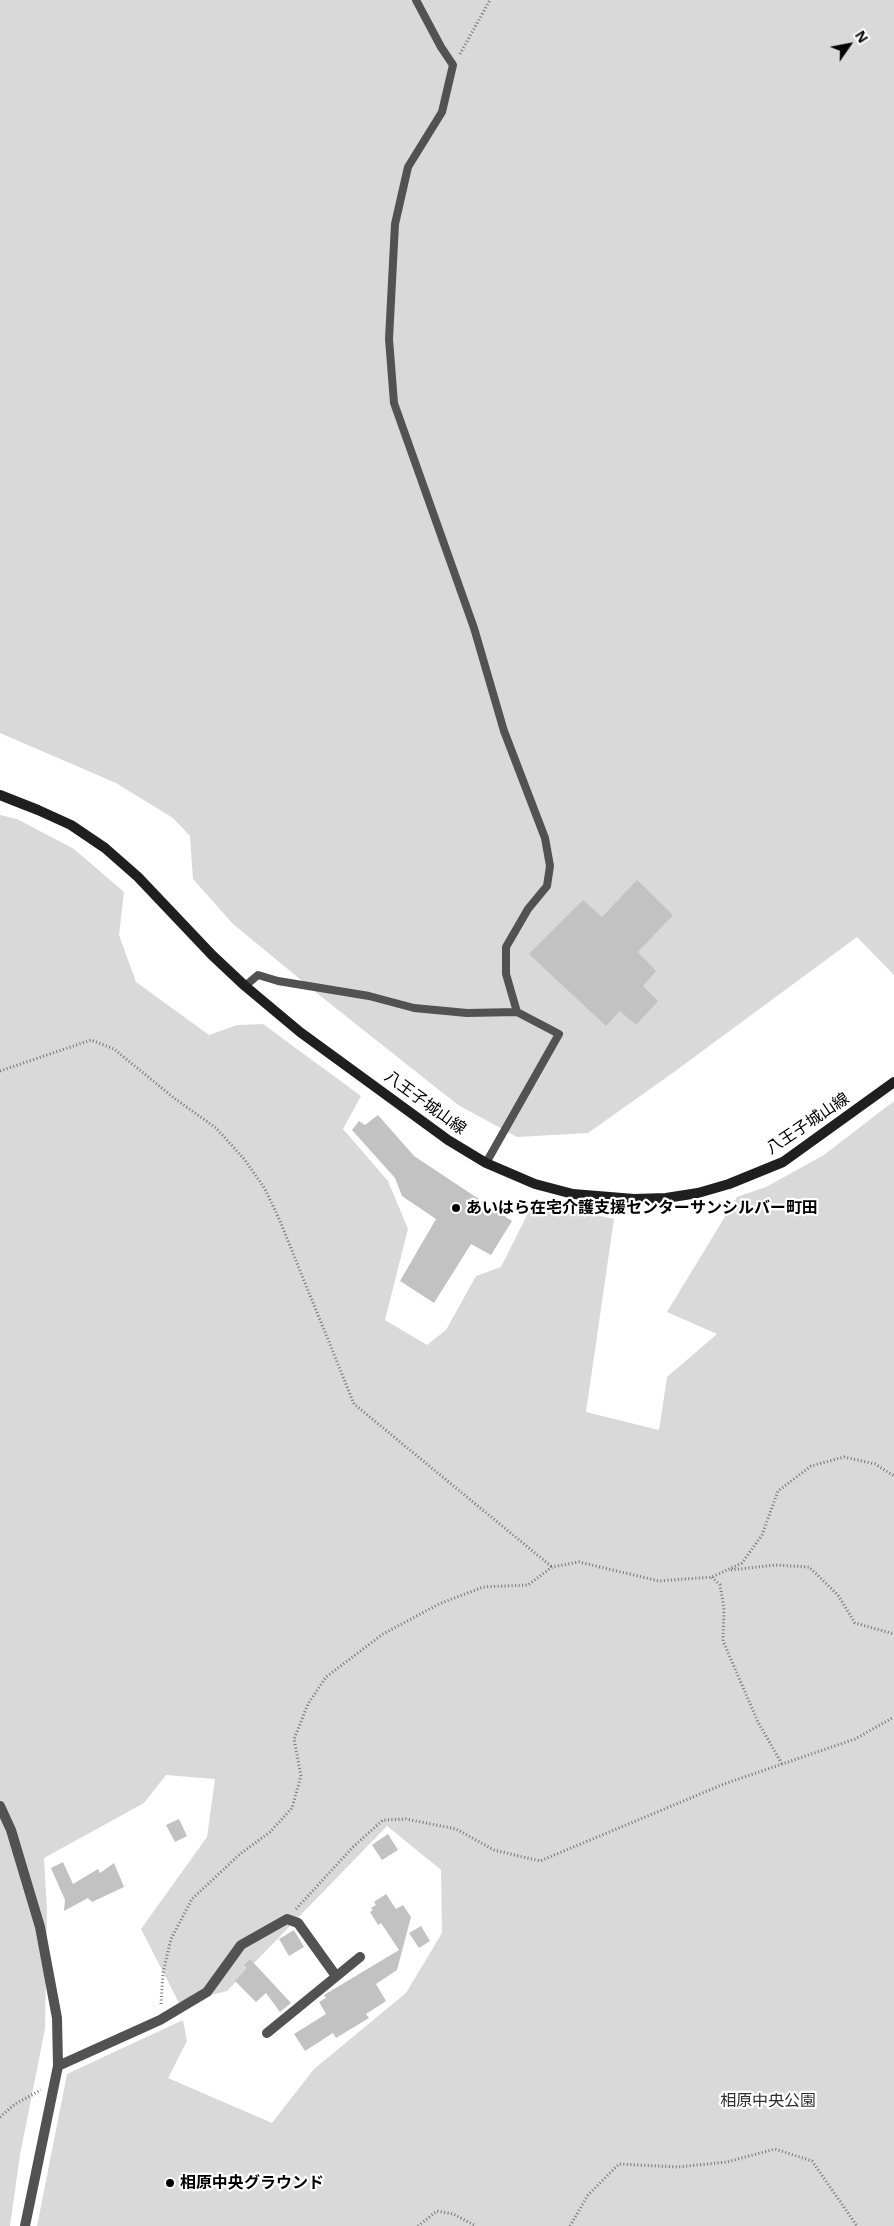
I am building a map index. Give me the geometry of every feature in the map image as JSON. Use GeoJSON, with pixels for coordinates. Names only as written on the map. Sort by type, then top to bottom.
{"type":"FeatureCollection","features":[{"type":"Feature","properties":{"kind":"main road","name":"八王子城山線"},"geometry":{"type":"LineString","coordinates":[[0,796],[38,810],[71,826],[105,848],[138,877],[212,955],[245,986],[300,1032],[448,1140],[486,1163],[535,1184],[593,1197],[666,1198],[698,1193],[729,1184],[783,1162],[894,1082]]}},
{"type":"Feature","properties":{"kind":"street"},"geometry":{"type":"LineString","coordinates":[[0,1806],[11,1830],[40,1927],[57,2018],[58,2066],[53,2082],[25,2226]]}},
{"type":"Feature","properties":{"kind":"street"},"geometry":{"type":"LineString","coordinates":[[58,2066],[160,2020],[207,1992],[242,1945],[287,1918],[298,1923],[336,1976]]}},
{"type":"Feature","properties":{"kind":"street"},"geometry":{"type":"LineString","coordinates":[[267,2034],[360,1957]]}},
{"type":"Feature","properties":{"kind":"lane"},"geometry":{"type":"LineString","coordinates":[[416,0],[440,47],[454,65],[442,112],[408,167],[395,224],[389,339],[394,403],[474,628],[504,731],[545,838],[550,866],[546,886],[528,909],[506,947],[506,974],[517,1012]]}},
{"type":"Feature","properties":{"kind":"lane"},"geometry":{"type":"LineString","coordinates":[[245,986],[258,975],[278,981],[369,996],[414,1008],[467,1013],[517,1012],[559,1034],[486,1163]]}},
{"type":"Feature","properties":{"kind":"path"},"geometry":{"type":"LineString","coordinates":[[454,65],[490,0]]}},
{"type":"Feature","properties":{"kind":"path"},"geometry":{"type":"LineString","coordinates":[[0,1071],[91,1040],[114,1049],[174,1098],[216,1128],[245,1160],[265,1189],[280,1221],[354,1404],[552,1567]]}},
{"type":"Feature","properties":{"kind":"path"},"geometry":{"type":"LineString","coordinates":[[160,2020],[163,1973],[171,1939],[192,1899],[240,1854],[270,1832],[292,1808],[301,1776],[294,1739],[308,1704],[326,1677],[384,1634],[438,1604],[483,1587],[528,1585],[552,1567],[579,1562],[659,1581],[712,1577],[742,1563],[762,1535],[778,1492],[811,1466],[844,1457],[875,1464],[894,1476]]}},
{"type":"Feature","properties":{"kind":"path"},"geometry":{"type":"LineString","coordinates":[[727,1570],[775,1565],[809,1567],[838,1595],[855,1623],[894,1634]]}},
{"type":"Feature","properties":{"kind":"path"},"geometry":{"type":"LineString","coordinates":[[712,1577],[720,1585],[724,1608],[723,1642],[758,1722],[782,1764]]}},
{"type":"Feature","properties":{"kind":"path"},"geometry":{"type":"LineString","coordinates":[[287,1918],[353,1847],[383,1820],[406,1819],[456,1829],[494,1850],[540,1861],[676,1803],[856,1739],[894,1717]]}},
{"type":"Feature","properties":{"kind":"path"},"geometry":{"type":"LineString","coordinates":[[0,2116],[15,2104],[53,2082]]}},
{"type":"Feature","properties":{"kind":"path"},"geometry":{"type":"LineString","coordinates":[[570,2226],[588,2195],[619,2164],[678,2167],[727,2162],[775,2149],[812,2161],[856,2226]]}},
{"type":"Feature","properties":{"kind":"path"},"geometry":{"type":"LineString","coordinates":[[418,2226],[437,2211],[453,2214],[476,2226]]}},
{"type":"Feature","properties":{"kind":"green space"},"geometry":{"type":"Polygon","coordinates":[[[0,0],[894,0],[894,975],[857,937],[588,1133],[517,1137],[458,1105],[233,924],[193,879],[190,836],[173,818],[116,783],[0,733],[0,0]]]}},
{"type":"Feature","properties":{"kind":"green space","name":"相原中央公園"},"geometry":{"type":"Polygon","coordinates":[[[0,815],[17,819],[74,849],[124,892],[119,935],[136,982],[209,1035],[237,1025],[263,1024],[361,1096],[343,1129],[388,1181],[408,1229],[385,1320],[427,1345],[446,1330],[476,1276],[501,1267],[534,1201],[614,1219],[586,1412],[659,1430],[667,1377],[717,1334],[667,1312],[737,1197],[766,1187],[824,1155],[894,1101],[894,2226],[37,2226],[67,2074],[183,2020],[187,2041],[168,2078],[272,2123],[314,2069],[406,1993],[442,1933],[441,1870],[387,1826],[227,1991],[179,2003],[141,1929],[207,1837],[215,1779],[166,1775],[144,1803],[44,1858],[47,1911],[45,2029],[20,2155],[10,2226],[0,2226],[0,815]]]}},
{"type":"Feature","properties":{"kind":"building"},"geometry":{"type":"Polygon","coordinates":[[[637,880],[673,915],[638,952],[656,971],[643,986],[658,1001],[636,1025],[620,1011],[606,1026],[529,954],[583,900],[602,917],[637,880]]]}},
{"type":"Feature","properties":{"kind":"building","name":"あいはら在宅介護支援センターサンシルバー町田"},"geometry":{"type":"Polygon","coordinates":[[[378,1115],[414,1156],[512,1221],[491,1255],[471,1244],[434,1303],[400,1281],[436,1219],[402,1196],[395,1178],[352,1130],[359,1121],[365,1125],[378,1115]]]}},
{"type":"Feature","properties":{"kind":"building"},"geometry":{"type":"Polygon","coordinates":[[[179,1819],[187,1836],[175,1842],[166,1825],[179,1819]]]}},
{"type":"Feature","properties":{"kind":"building"},"geometry":{"type":"Polygon","coordinates":[[[388,1834],[398,1850],[382,1860],[372,1845],[388,1834]]]}},
{"type":"Feature","properties":{"kind":"building"},"geometry":{"type":"Polygon","coordinates":[[[63,1862],[73,1884],[98,1869],[100,1873],[114,1863],[124,1887],[92,1902],[88,1898],[64,1911],[65,1900],[51,1868],[63,1862]]]}},
{"type":"Feature","properties":{"kind":"building"},"geometry":{"type":"Polygon","coordinates":[[[386,1894],[396,1909],[403,1905],[411,1917],[397,1970],[376,1984],[386,2001],[366,2014],[369,2018],[336,2038],[333,2033],[305,2051],[294,2034],[326,2014],[319,2002],[326,1998],[324,1995],[399,1950],[381,1923],[378,1925],[370,1912],[373,1910],[371,1908],[376,1905],[374,1902],[386,1894]]]}},
{"type":"Feature","properties":{"kind":"building"},"geometry":{"type":"Polygon","coordinates":[[[421,1926],[430,1941],[419,1948],[409,1933],[421,1926]]]}},
{"type":"Feature","properties":{"kind":"building"},"geometry":{"type":"Polygon","coordinates":[[[294,1930],[304,1947],[289,1956],[279,1939],[294,1930]]]}},
{"type":"Feature","properties":{"kind":"building"},"geometry":{"type":"Polygon","coordinates":[[[250,1959],[291,2003],[280,2012],[266,1993],[256,2002],[235,1981],[247,1968],[244,1965],[250,1959]]]}},
{"type":"Feature","properties":{"kind":"place","name":"あいはら在宅介護支援センターサンシルバー町田"},"geometry":{"type":"Point","coordinates":[456,1208]}},
{"type":"Feature","properties":{"kind":"place","name":"相原中央グラウンド"},"geometry":{"type":"Point","coordinates":[170,2183]}}]}
